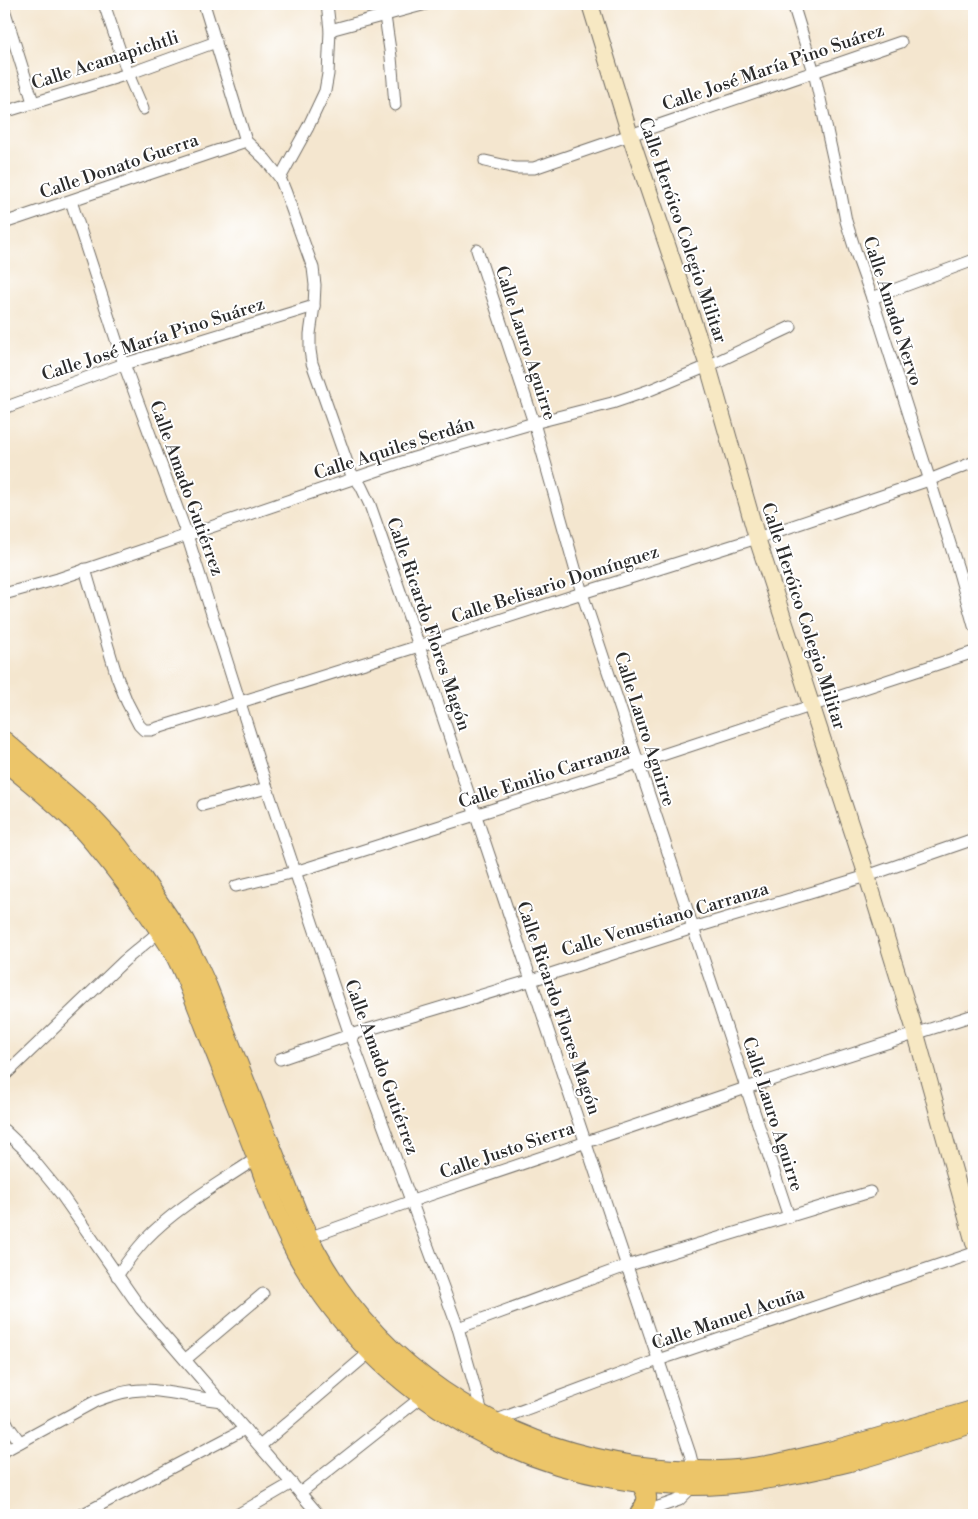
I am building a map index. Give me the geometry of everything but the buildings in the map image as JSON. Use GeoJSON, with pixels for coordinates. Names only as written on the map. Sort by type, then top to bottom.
{"type":"FeatureCollection","features":[{"type":"Feature","properties":{"kind":"main road","name":"Calle Heróico Colegio Militar"},"geometry":{"type":"LineString","coordinates":[[590,4],[630,135],[708,366],[757,538],[867,876],[916,1034],[974,1243]]}},
{"type":"Feature","properties":{"kind":"main road"},"geometry":{"type":"LineString","coordinates":[[4,741],[87,813],[123,852],[142,878],[168,929],[173,952],[191,991],[257,1158],[278,1217],[306,1270],[332,1308],[370,1352],[398,1378],[423,1396],[465,1424],[519,1452],[578,1472],[640,1482],[694,1478],[730,1470],[789,1461],[974,1410]]}},
{"type":"Feature","properties":{"kind":"main road"},"geometry":{"type":"LineString","coordinates":[[4,760],[79,826],[197,964],[308,1238],[342,1293],[402,1360],[433,1385],[488,1418],[524,1436],[581,1455],[731,1484],[796,1475],[850,1461],[974,1423]]}},
{"type":"Feature","properties":{"kind":"main road"},"geometry":{"type":"LineString","coordinates":[[950,1430],[974,1430]]}},
{"type":"Feature","properties":{"kind":"main road"},"geometry":{"type":"LineString","coordinates":[[637,1514],[645,1506],[647,1499],[646,1492],[640,1482]]}},
{"type":"Feature","properties":{"kind":"street"},"geometry":{"type":"LineString","coordinates":[[104,4],[128,74],[143,109]]}},
{"type":"Feature","properties":{"kind":"street","name":"Calle Ricardo Flores Magón"},"geometry":{"type":"LineString","coordinates":[[204,4],[246,141],[265,159],[280,178],[313,268],[315,285],[310,334],[312,363],[345,458],[366,494],[419,646],[690,1454],[694,1478]]}},
{"type":"Feature","properties":{"kind":"street"},"geometry":{"type":"LineString","coordinates":[[280,178],[325,91],[328,74],[330,30],[327,4]]}},
{"type":"Feature","properties":{"kind":"street"},"geometry":{"type":"LineString","coordinates":[[330,30],[385,16],[401,7],[426,4]]}},
{"type":"Feature","properties":{"kind":"street","name":"Calle Amado Nervo"},"geometry":{"type":"LineString","coordinates":[[792,4],[814,72],[846,221],[872,298],[974,626]]}},
{"type":"Feature","properties":{"kind":"street"},"geometry":{"type":"LineString","coordinates":[[4,10],[33,102]]}},
{"type":"Feature","properties":{"kind":"street"},"geometry":{"type":"LineString","coordinates":[[385,16],[395,105]]}},
{"type":"Feature","properties":{"kind":"street","name":"Calle Acamapichtli"},"geometry":{"type":"LineString","coordinates":[[4,112],[128,74],[216,42]]}},
{"type":"Feature","properties":{"kind":"street","name":"Calle José María Pino Suárez"},"geometry":{"type":"LineString","coordinates":[[485,161],[515,168],[534,168],[901,42]]}},
{"type":"Feature","properties":{"kind":"street","name":"Calle Donato Guerra"},"geometry":{"type":"LineString","coordinates":[[4,223],[246,141]]}},
{"type":"Feature","properties":{"kind":"street","name":"Calle Amado Gutiérrez"},"geometry":{"type":"LineString","coordinates":[[70,201],[124,364],[188,534],[267,788],[350,1035],[458,1328],[488,1418]]}},
{"type":"Feature","properties":{"kind":"street","name":"Calle Lauro Aguirre"},"geometry":{"type":"LineString","coordinates":[[477,250],[534,423],[582,593],[789,1216]]}},
{"type":"Feature","properties":{"kind":"street"},"geometry":{"type":"LineString","coordinates":[[872,298],[974,260]]}},
{"type":"Feature","properties":{"kind":"street","name":"Calle José María Pino Suárez"},"geometry":{"type":"LineString","coordinates":[[4,408],[124,364],[314,306]]}},
{"type":"Feature","properties":{"kind":"street","name":"Calle Aquiles Serdán"},"geometry":{"type":"LineString","coordinates":[[4,594],[45,583],[414,458],[650,390],[708,366],[791,327]]}},
{"type":"Feature","properties":{"kind":"street","name":"Calle Belisario Domínguez"},"geometry":{"type":"LineString","coordinates":[[85,569],[117,677],[134,717],[144,730],[157,729],[757,538],[929,480],[974,462]]}},
{"type":"Feature","properties":{"kind":"street","name":"Calle Emilio Carranza"},"geometry":{"type":"LineString","coordinates":[[236,886],[295,872],[475,815],[974,652]]}},
{"type":"Feature","properties":{"kind":"street"},"geometry":{"type":"LineString","coordinates":[[203,806],[267,788]]}},
{"type":"Feature","properties":{"kind":"street","name":"Calle Venustiano Carranza"},"geometry":{"type":"LineString","coordinates":[[280,1059],[350,1035],[532,980],[693,928],[867,876],[974,839]]}},
{"type":"Feature","properties":{"kind":"street"},"geometry":{"type":"LineString","coordinates":[[4,1076],[124,961],[146,942],[168,929]]}},
{"type":"Feature","properties":{"kind":"street","name":"Calle Justo Sierra"},"geometry":{"type":"LineString","coordinates":[[308,1238],[746,1088],[974,1015]]}},
{"type":"Feature","properties":{"kind":"street"},"geometry":{"type":"LineString","coordinates":[[4,1130],[25,1150],[61,1194],[141,1309],[320,1515]]}},
{"type":"Feature","properties":{"kind":"street"},"geometry":{"type":"LineString","coordinates":[[117,1276],[146,1238],[164,1223],[257,1158]]}},
{"type":"Feature","properties":{"kind":"street"},"geometry":{"type":"LineString","coordinates":[[458,1328],[626,1266],[870,1192]]}},
{"type":"Feature","properties":{"kind":"street","name":"Calle Manuel Acuña"},"geometry":{"type":"LineString","coordinates":[[488,1418],[974,1253]]}},
{"type":"Feature","properties":{"kind":"street"},"geometry":{"type":"LineString","coordinates":[[186,1359],[263,1294]]}},
{"type":"Feature","properties":{"kind":"street"},"geometry":{"type":"LineString","coordinates":[[260,1446],[370,1352]]}},
{"type":"Feature","properties":{"kind":"street"},"geometry":{"type":"LineString","coordinates":[[4,1451],[96,1401],[128,1391],[144,1389],[222,1401]]}},
{"type":"Feature","properties":{"kind":"street"},"geometry":{"type":"LineString","coordinates":[[300,1493],[423,1396]]}},
{"type":"Feature","properties":{"kind":"street"},"geometry":{"type":"LineString","coordinates":[[4,1417],[20,1442]]}},
{"type":"Feature","properties":{"kind":"street"},"geometry":{"type":"LineString","coordinates":[[81,1515],[245,1429]]}},
{"type":"Feature","properties":{"kind":"street"},"geometry":{"type":"LineString","coordinates":[[637,1514],[679,1500],[694,1478]]}},
{"type":"Feature","properties":{"kind":"street"},"geometry":{"type":"LineString","coordinates":[[237,1515],[292,1483]]}}]}
